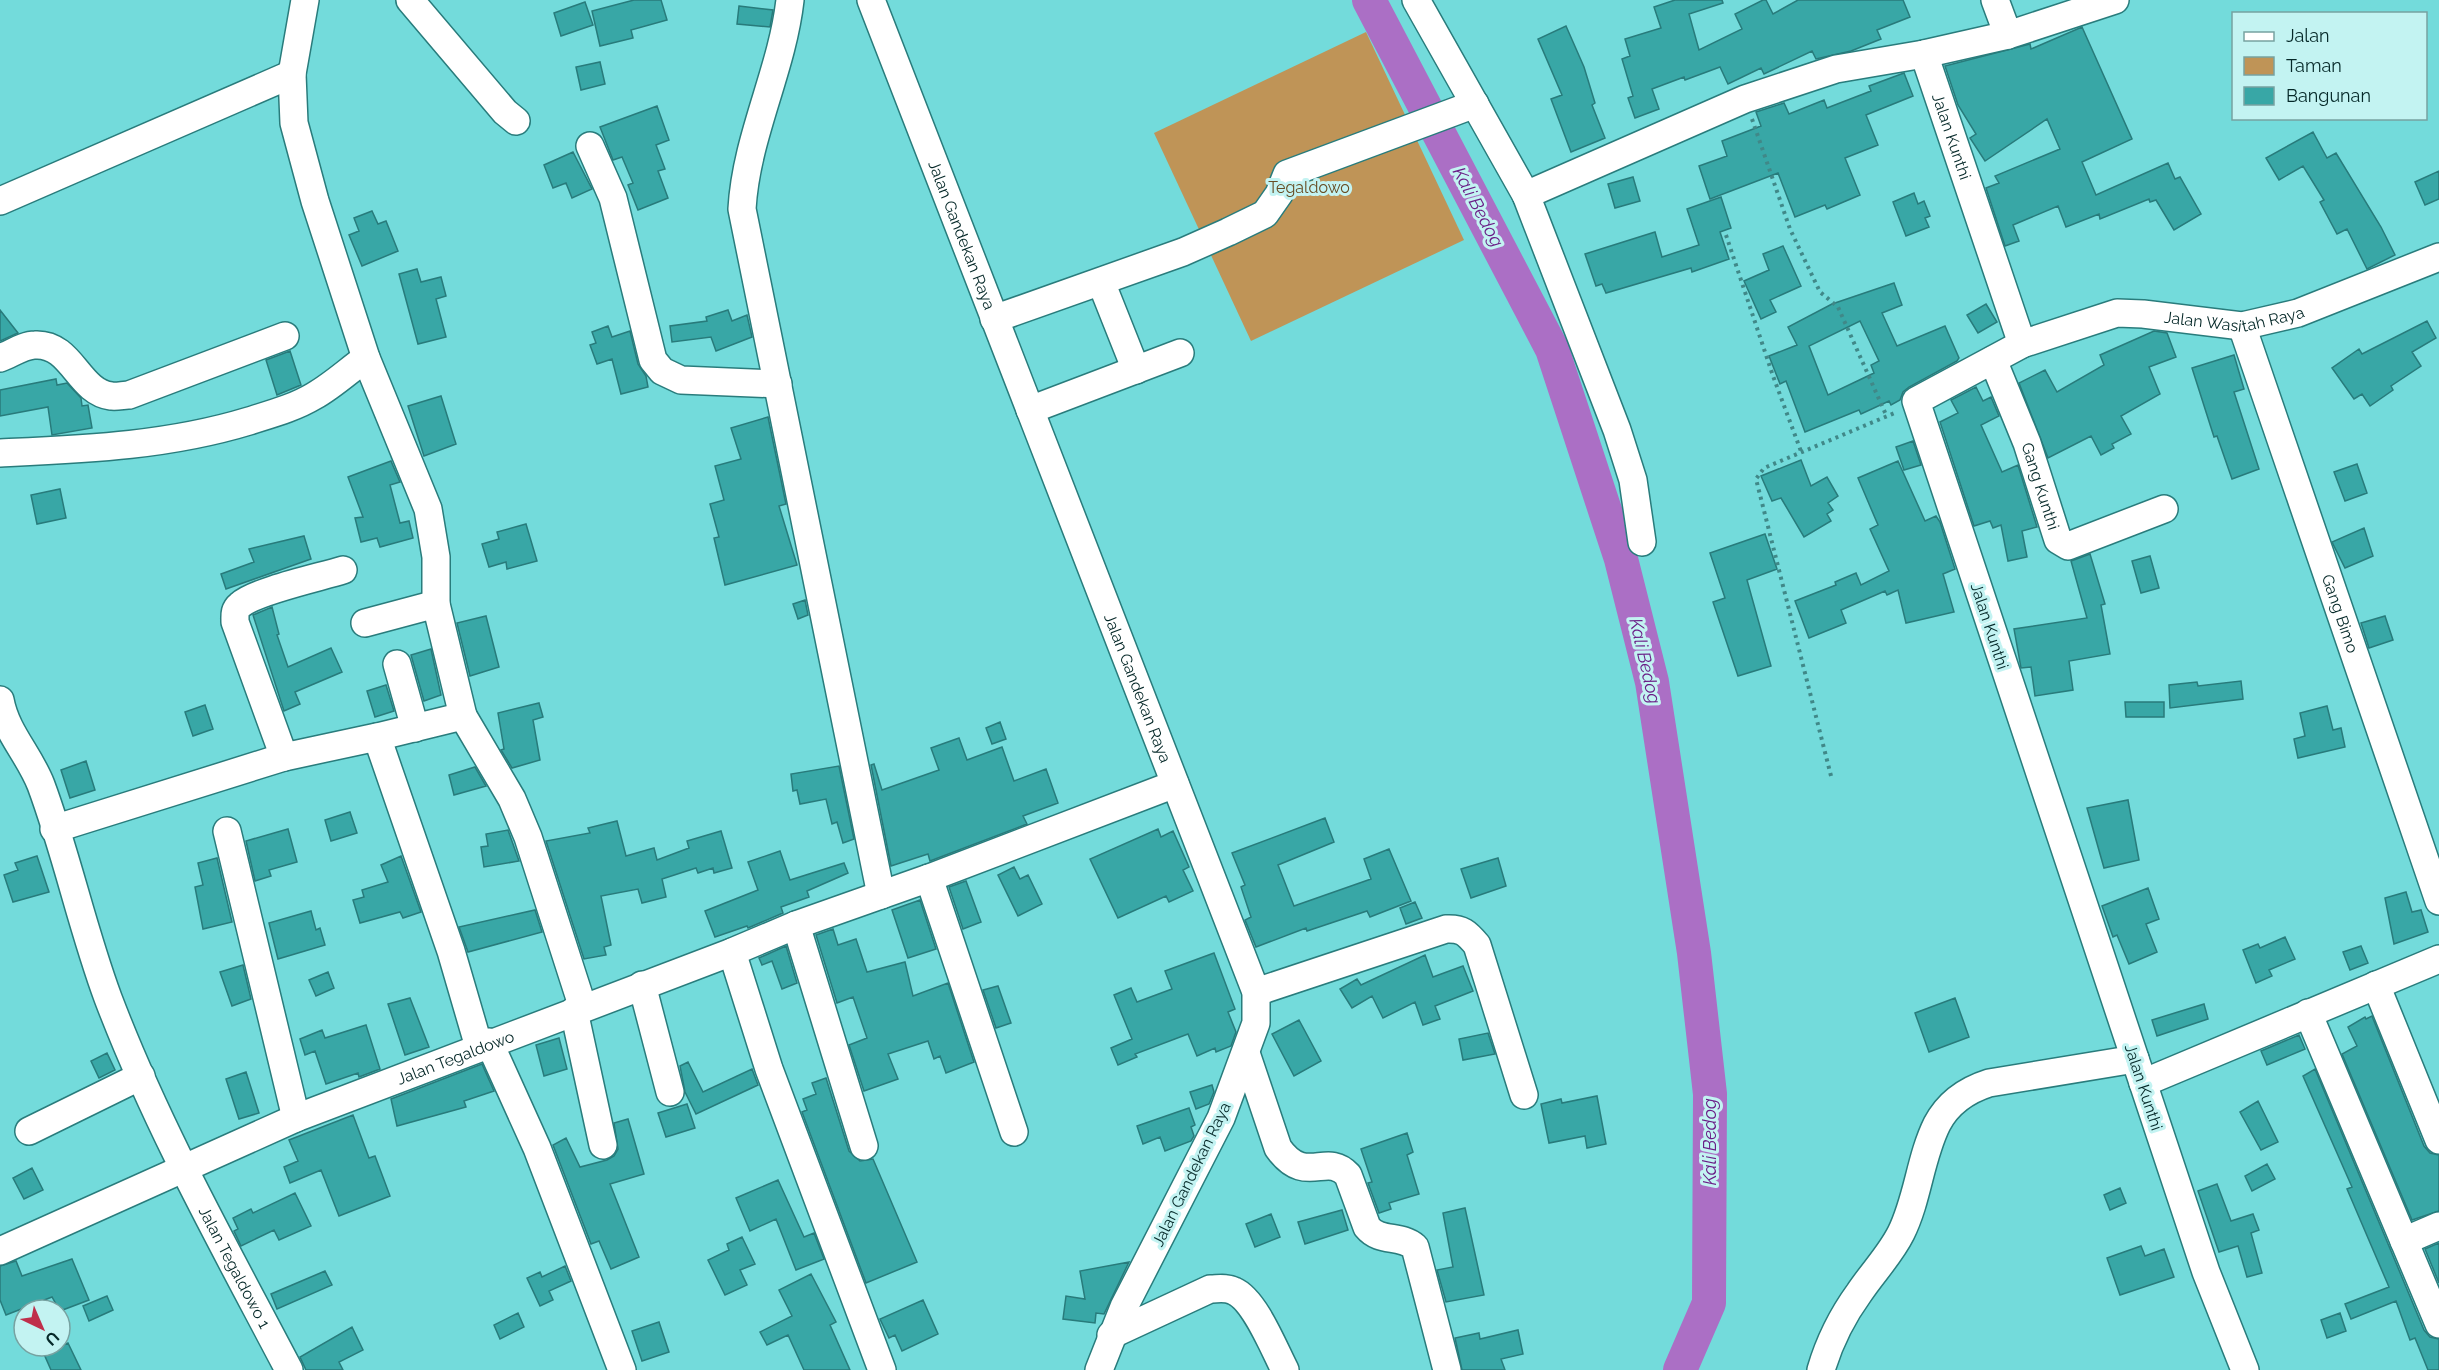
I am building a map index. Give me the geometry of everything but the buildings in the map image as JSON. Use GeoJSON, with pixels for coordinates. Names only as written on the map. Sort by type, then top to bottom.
{"type":"FeatureCollection","features":[{"type":"Feature","properties":{"kind":"street"},"geometry":{"type":"LineString","coordinates":[[305,0],[292,74],[297,135],[315,201],[366,358],[428,509],[436,557],[436,604],[463,716],[512,799],[528,837],[578,1010],[603,1145]]}},
{"type":"Feature","properties":{"kind":"street"},"geometry":{"type":"LineString","coordinates":[[410,0],[505,112],[516,121]]}},
{"type":"Feature","properties":{"kind":"street"},"geometry":{"type":"LineString","coordinates":[[790,0],[787,25],[758,121],[743,183],[742,209],[881,896]]}},
{"type":"Feature","properties":{"kind":"street","name":"Jalan Gandekan Raya"},"geometry":{"type":"LineString","coordinates":[[871,0],[1256,992],[1256,1023],[1221,1118],[1111,1335],[1099,1370]]}},
{"type":"Feature","properties":{"kind":"street"},"geometry":{"type":"LineString","coordinates":[[1416,0],[1469,107],[1526,195],[1617,430],[1633,480],[1642,542]]}},
{"type":"Feature","properties":{"kind":"street"},"geometry":{"type":"LineString","coordinates":[[1995,0],[2008,34]]}},
{"type":"Feature","properties":{"kind":"street"},"geometry":{"type":"LineString","coordinates":[[1526,195],[1745,99],[1836,69],[1924,54],[2008,34],[2115,0]]}},
{"type":"Feature","properties":{"kind":"street","name":"Jalan Kunthi"},"geometry":{"type":"LineString","coordinates":[[1924,54],[2022,344]]}},
{"type":"Feature","properties":{"kind":"street"},"geometry":{"type":"LineString","coordinates":[[0,201],[292,74]]}},
{"type":"Feature","properties":{"kind":"street"},"geometry":{"type":"LineString","coordinates":[[994,319],[1183,252],[1265,214],[1279,194],[1287,174],[1469,107]]}},
{"type":"Feature","properties":{"kind":"street"},"geometry":{"type":"LineString","coordinates":[[590,146],[613,198],[653,360],[662,371],[681,380],[778,384]]}},
{"type":"Feature","properties":{"kind":"street","name":"Jalan Wasitah Raya"},"geometry":{"type":"LineString","coordinates":[[2022,344],[2117,313],[2242,326],[2309,309],[2439,257]]}},
{"type":"Feature","properties":{"kind":"street"},"geometry":{"type":"LineString","coordinates":[[1101,282],[1136,370]]}},
{"type":"Feature","properties":{"kind":"street","name":"Gang Bimo"},"geometry":{"type":"LineString","coordinates":[[2242,326],[2439,901]]}},
{"type":"Feature","properties":{"kind":"street"},"geometry":{"type":"LineString","coordinates":[[0,358],[34,345],[47,346],[60,352],[93,388],[109,396],[129,395],[285,336]]}},
{"type":"Feature","properties":{"kind":"street"},"geometry":{"type":"LineString","coordinates":[[1916,401],[2022,344]]}},
{"type":"Feature","properties":{"kind":"street"},"geometry":{"type":"LineString","coordinates":[[1029,411],[1180,353]]}},
{"type":"Feature","properties":{"kind":"street"},"geometry":{"type":"LineString","coordinates":[[0,453],[78,450],[175,440],[225,428],[273,414],[313,396],[366,358]]}},
{"type":"Feature","properties":{"kind":"street","name":"Gang Kunthi"},"geometry":{"type":"LineString","coordinates":[[1994,360],[2027,443],[2058,540],[2068,546],[2164,509]]}},
{"type":"Feature","properties":{"kind":"street","name":"Jalan Kunthi"},"geometry":{"type":"LineString","coordinates":[[1916,401],[2206,1272],[2245,1370]]}},
{"type":"Feature","properties":{"kind":"street"},"geometry":{"type":"LineString","coordinates":[[284,757],[235,622],[235,611],[240,604],[255,597],[344,570]]}},
{"type":"Feature","properties":{"kind":"street"},"geometry":{"type":"LineString","coordinates":[[365,623],[436,604]]}},
{"type":"Feature","properties":{"kind":"street"},"geometry":{"type":"LineString","coordinates":[[397,664],[416,728]]}},
{"type":"Feature","properties":{"kind":"street","name":"Jalan Tegaldowo 1"},"geometry":{"type":"LineString","coordinates":[[0,700],[3,718],[41,784],[91,950],[141,1076],[182,1167],[289,1370]]}},
{"type":"Feature","properties":{"kind":"street"},"geometry":{"type":"LineString","coordinates":[[54,829],[284,757],[463,716]]}},
{"type":"Feature","properties":{"kind":"street"},"geometry":{"type":"LineString","coordinates":[[377,737],[484,1044],[537,1148],[622,1370]]}},
{"type":"Feature","properties":{"kind":"street","name":"Jalan Tegaldowo"},"geometry":{"type":"LineString","coordinates":[[0,1251],[182,1167],[296,1118],[484,1044],[732,952],[796,925],[881,896],[1175,784]]}},
{"type":"Feature","properties":{"kind":"street"},"geometry":{"type":"LineString","coordinates":[[227,831],[296,1118]]}},
{"type":"Feature","properties":{"kind":"street"},"geometry":{"type":"LineString","coordinates":[[929,878],[1014,1132]]}},
{"type":"Feature","properties":{"kind":"street"},"geometry":{"type":"LineString","coordinates":[[796,925],[864,1146]]}},
{"type":"Feature","properties":{"kind":"street"},"geometry":{"type":"LineString","coordinates":[[1256,992],[1446,929],[1459,928],[1468,934],[1477,945],[1524,1095]]}},
{"type":"Feature","properties":{"kind":"street"},"geometry":{"type":"LineString","coordinates":[[732,952],[769,1069],[882,1370]]}},
{"type":"Feature","properties":{"kind":"street"},"geometry":{"type":"LineString","coordinates":[[1821,1370],[1839,1328],[1858,1294],[1892,1250],[1903,1230],[1937,1124],[1951,1106],[1969,1090],[1989,1083],[2139,1071],[2308,1013],[2439,959]]}},
{"type":"Feature","properties":{"kind":"street"},"geometry":{"type":"LineString","coordinates":[[642,985],[670,1092]]}},
{"type":"Feature","properties":{"kind":"street"},"geometry":{"type":"LineString","coordinates":[[2376,985],[2439,1140]]}},
{"type":"Feature","properties":{"kind":"street"},"geometry":{"type":"LineString","coordinates":[[2308,1013],[2439,1324]]}},
{"type":"Feature","properties":{"kind":"street"},"geometry":{"type":"LineString","coordinates":[[1246,1053],[1278,1148],[1286,1160],[1298,1167],[1309,1169],[1336,1165],[1348,1175],[1367,1227],[1372,1234],[1379,1238],[1403,1239],[1415,1246],[1447,1370]]}},
{"type":"Feature","properties":{"kind":"street"},"geometry":{"type":"LineString","coordinates":[[29,1131],[141,1076]]}},
{"type":"Feature","properties":{"kind":"street"},"geometry":{"type":"LineString","coordinates":[[2404,1241],[2439,1226]]}},
{"type":"Feature","properties":{"kind":"street"},"geometry":{"type":"LineString","coordinates":[[1111,1335],[1210,1289],[1223,1288],[1234,1291],[1247,1300],[1285,1370]]}},
{"type":"Feature","properties":{"kind":"path"},"geometry":{"type":"LineString","coordinates":[[1745,99],[1790,229],[1820,292],[1838,307],[1887,417]]}},
{"type":"Feature","properties":{"kind":"path"},"geometry":{"type":"LineString","coordinates":[[1726,235],[1773,376],[1802,454]]}},
{"type":"Feature","properties":{"kind":"path"},"geometry":{"type":"LineString","coordinates":[[1831,776],[1756,479],[1764,468],[1887,417],[1916,401]]}},
{"type":"Feature","properties":{"kind":"green space","name":"Tegaldowo"},"geometry":{"type":"Polygon","coordinates":[[[1366,32],[1464,240],[1251,341],[1154,133],[1366,32]]]}},
{"type":"Feature","properties":{"kind":"waterway","name":"Kali Bedog"},"geometry":{"type":"LineString","coordinates":[[1369,0],[1552,349],[1621,559],[1652,682],[1694,953],[1710,1094],[1709,1303],[1680,1370]]}}]}
